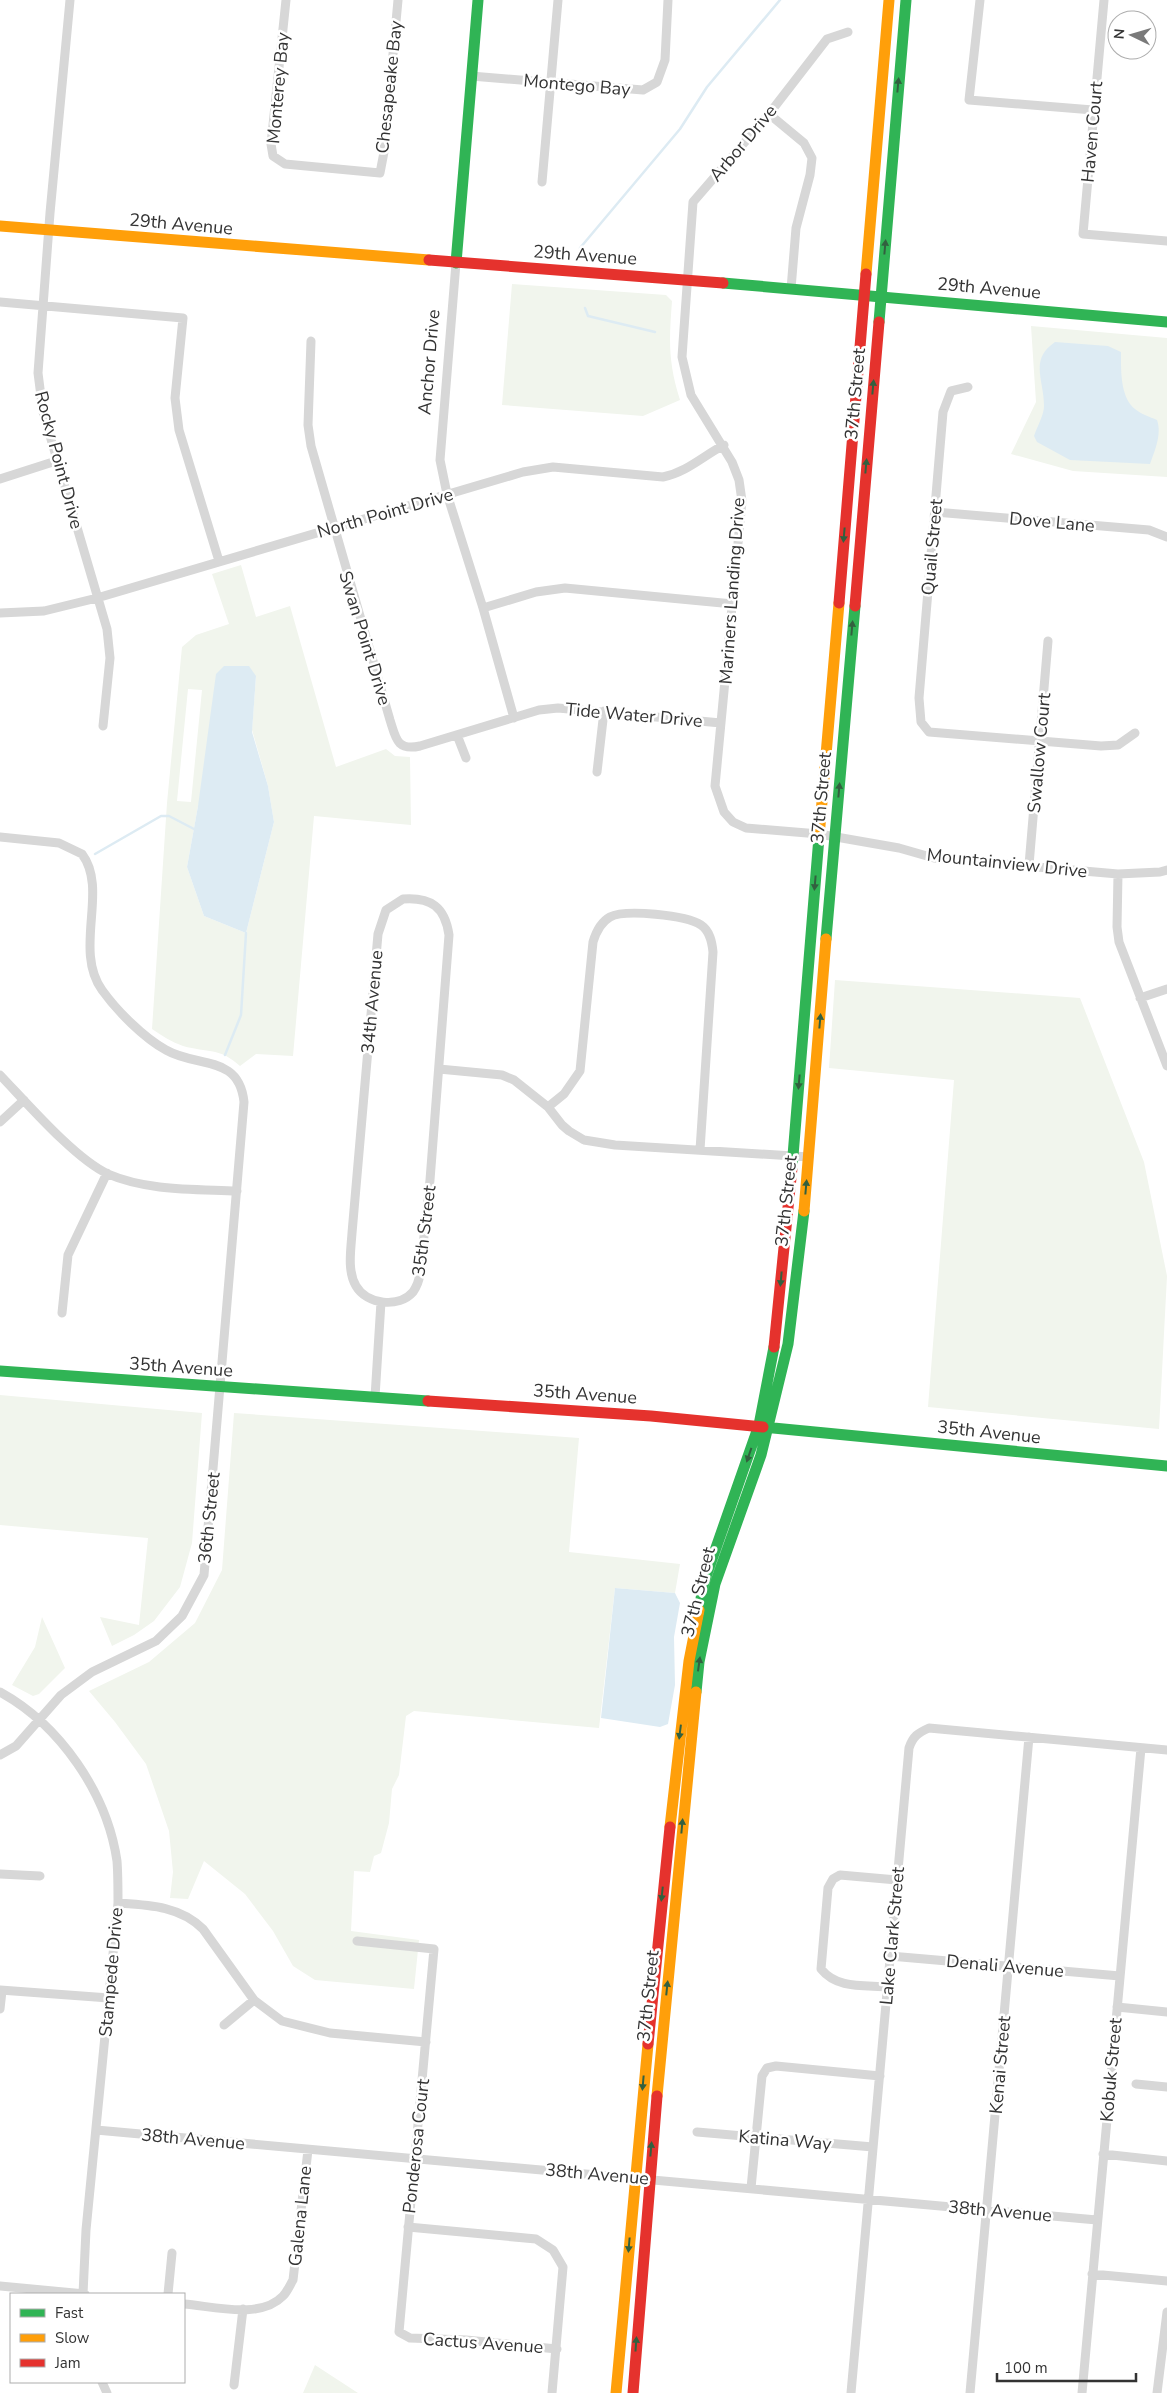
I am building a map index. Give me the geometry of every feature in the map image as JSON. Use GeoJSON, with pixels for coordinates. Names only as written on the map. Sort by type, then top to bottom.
{"type":"FeatureCollection","features":[{"type":"Feature","properties":{"kind":"main road","name":"Anchor Drive"},"geometry":{"type":"LineString","coordinates":[[456,263],[478,0]]}},
{"type":"Feature","properties":{"kind":"main road","name":"37th Street"},"geometry":{"type":"LineString","coordinates":[[633,2393],[649,2178],[699,1662],[715,1584],[761,1455],[775,1344],[793,1156],[889,0]]}},
{"type":"Feature","properties":{"kind":"main road","name":"37th Street"},"geometry":{"type":"LineString","coordinates":[[616,2393],[657,1941],[689,1662],[704,1582],[764,1426],[788,1344],[809,1157],[906,0]]}},
{"type":"Feature","properties":{"kind":"main road","name":"29th Avenue"},"geometry":{"type":"LineString","coordinates":[[0,226],[880,295],[1167,322]]}},
{"type":"Feature","properties":{"kind":"main road","name":"35th Avenue"},"geometry":{"type":"LineString","coordinates":[[0,1371],[764,1426],[1167,1466]]}},
{"type":"Feature","properties":{"kind":"street","name":"Rocky Point Drive"},"geometry":{"type":"LineString","coordinates":[[70,0],[48,230],[38,372],[40,393],[56,461],[110,644],[103,726]]}},
{"type":"Feature","properties":{"kind":"street","name":"Monterey Bay"},"geometry":{"type":"LineString","coordinates":[[286,0],[271,144],[273,156],[285,164],[380,173]]}},
{"type":"Feature","properties":{"kind":"street","name":"Chesapeake Bay"},"geometry":{"type":"LineString","coordinates":[[380,173],[384,152],[398,0]]}},
{"type":"Feature","properties":{"kind":"street"},"geometry":{"type":"LineString","coordinates":[[542,182],[558,0]]}},
{"type":"Feature","properties":{"kind":"street","name":"Montego Bay"},"geometry":{"type":"LineString","coordinates":[[472,76],[643,90],[657,82],[665,60],[668,0]]}},
{"type":"Feature","properties":{"kind":"street"},"geometry":{"type":"LineString","coordinates":[[980,0],[969,100],[1093,110]]}},
{"type":"Feature","properties":{"kind":"street","name":"Haven Court"},"geometry":{"type":"LineString","coordinates":[[1104,0],[1083,234],[1167,242]]}},
{"type":"Feature","properties":{"kind":"street","name":"Arbor Drive"},"geometry":{"type":"LineString","coordinates":[[687,281],[693,202],[768,114],[827,39],[848,32]]}},
{"type":"Feature","properties":{"kind":"street"},"geometry":{"type":"LineString","coordinates":[[768,114],[804,143],[812,158],[810,175],[796,228],[791,289]]}},
{"type":"Feature","properties":{"kind":"street","name":"Anchor Drive"},"geometry":{"type":"LineString","coordinates":[[456,263],[440,460],[447,494],[483,608],[514,718]]}},
{"type":"Feature","properties":{"kind":"street","name":"Mariners Landing Drive"},"geometry":{"type":"LineString","coordinates":[[687,281],[682,357],[685,377],[691,395],[724,445],[739,480],[742,501],[715,786],[724,812],[733,822],[746,828],[819,834]]}},
{"type":"Feature","properties":{"kind":"street"},"geometry":{"type":"LineString","coordinates":[[0,302],[183,318],[176,412],[179,430],[220,561]]}},
{"type":"Feature","properties":{"kind":"street","name":"Swan Point Drive"},"geometry":{"type":"LineString","coordinates":[[311,341],[308,425],[316,469],[396,740],[402,746]]}},
{"type":"Feature","properties":{"kind":"street","name":"Quail Street"},"geometry":{"type":"LineString","coordinates":[[968,387],[951,391],[943,412],[919,698],[921,722],[929,732],[1040,741]]}},
{"type":"Feature","properties":{"kind":"street","name":"North Point Drive"},"geometry":{"type":"LineString","coordinates":[[0,613],[44,611],[97,598],[523,472],[554,467],[663,478],[675,475],[690,467],[724,445]]}},
{"type":"Feature","properties":{"kind":"street"},"geometry":{"type":"LineString","coordinates":[[0,479],[56,461]]}},
{"type":"Feature","properties":{"kind":"street","name":"Dove Lane"},"geometry":{"type":"LineString","coordinates":[[935,512],[1149,530],[1167,537]]}},
{"type":"Feature","properties":{"kind":"street"},"geometry":{"type":"LineString","coordinates":[[483,608],[536,592],[565,588],[733,604]]}},
{"type":"Feature","properties":{"kind":"street","name":"Swallow Court"},"geometry":{"type":"LineString","coordinates":[[1029,865],[1048,641]]}},
{"type":"Feature","properties":{"kind":"street","name":"Tide Water Drive"},"geometry":{"type":"LineString","coordinates":[[402,746],[410,748],[539,710],[558,708],[722,722]]}},
{"type":"Feature","properties":{"kind":"street"},"geometry":{"type":"LineString","coordinates":[[596,772],[604,711]]}},
{"type":"Feature","properties":{"kind":"street"},"geometry":{"type":"LineString","coordinates":[[1040,741],[1101,746],[1118,745],[1135,733]]}},
{"type":"Feature","properties":{"kind":"street"},"geometry":{"type":"LineString","coordinates":[[457,735],[466,758]]}},
{"type":"Feature","properties":{"kind":"street","name":"Mountainview Drive"},"geometry":{"type":"LineString","coordinates":[[819,834],[835,839],[899,848],[934,858],[1118,874],[1167,870]]}},
{"type":"Feature","properties":{"kind":"street"},"geometry":{"type":"LineString","coordinates":[[0,837],[59,843],[82,854],[94,882],[89,940],[96,978],[102,990],[150,1040],[168,1052],[215,1063],[229,1071],[243,1092],[244,1102],[221,1387]]}},
{"type":"Feature","properties":{"kind":"street"},"geometry":{"type":"LineString","coordinates":[[1118,874],[1117,927],[1120,942],[1167,1066]]}},
{"type":"Feature","properties":{"kind":"street","name":"34th Avenue"},"geometry":{"type":"LineString","coordinates":[[381,1302],[368,1298],[355,1286],[351,1266],[352,1233],[378,934],[386,910],[403,899],[427,900],[444,914],[447,922],[449,935],[439,1069]]}},
{"type":"Feature","properties":{"kind":"street"},"geometry":{"type":"LineString","coordinates":[[548,1107],[564,1094],[580,1071],[593,942],[599,928],[610,918],[618,915],[663,916],[690,920],[700,924],[708,932],[713,952],[700,1150]]}},
{"type":"Feature","properties":{"kind":"street"},"geometry":{"type":"LineString","coordinates":[[1140,998],[1167,989]]}},
{"type":"Feature","properties":{"kind":"street"},"geometry":{"type":"LineString","coordinates":[[439,1069],[502,1075],[522,1085],[548,1107],[562,1125],[588,1141],[809,1157]]}},
{"type":"Feature","properties":{"kind":"street","name":"35th Street"},"geometry":{"type":"LineString","coordinates":[[381,1302],[393,1302],[407,1296],[417,1285],[420,1274],[439,1069]]}},
{"type":"Feature","properties":{"kind":"street"},"geometry":{"type":"LineString","coordinates":[[0,1075],[73,1149],[107,1174],[145,1185],[236,1192]]}},
{"type":"Feature","properties":{"kind":"street"},"geometry":{"type":"LineString","coordinates":[[0,1122],[24,1100]]}},
{"type":"Feature","properties":{"kind":"street"},"geometry":{"type":"LineString","coordinates":[[62,1313],[68,1256],[107,1174]]}},
{"type":"Feature","properties":{"kind":"street"},"geometry":{"type":"LineString","coordinates":[[375,1397],[381,1302]]}},
{"type":"Feature","properties":{"kind":"street","name":"36th Street"},"geometry":{"type":"LineString","coordinates":[[0,1756],[16,1746],[61,1695],[92,1672],[156,1641],[182,1616],[204,1575],[221,1387]]}},
{"type":"Feature","properties":{"kind":"street","name":"Stampede Drive"},"geometry":{"type":"LineString","coordinates":[[0,1692],[39,1719],[65,1748],[88,1780],[104,1814],[116,1860],[118,1903],[96,2130],[84,2293]]}},
{"type":"Feature","properties":{"kind":"street","name":"Lake Clark Street"},"geometry":{"type":"LineString","coordinates":[[851,2393],[909,1748],[912,1739],[918,1732],[929,1728],[1167,1750]]}},
{"type":"Feature","properties":{"kind":"street","name":"Kenai Street"},"geometry":{"type":"LineString","coordinates":[[970,2393],[1029,1737]]}},
{"type":"Feature","properties":{"kind":"street","name":"Kobuk Street"},"geometry":{"type":"LineString","coordinates":[[1082,2393],[1141,1748]]}},
{"type":"Feature","properties":{"kind":"street"},"geometry":{"type":"LineString","coordinates":[[0,1874],[40,1876]]}},
{"type":"Feature","properties":{"kind":"street"},"geometry":{"type":"LineString","coordinates":[[888,1987],[837,1983],[828,1978],[821,1969],[828,1888],[833,1879],[840,1875],[897,1880]]}},
{"type":"Feature","properties":{"kind":"street"},"geometry":{"type":"LineString","coordinates":[[118,1903],[148,1905],[176,1911],[194,1921],[203,1929],[254,2000],[282,2021],[306,2029],[426,2042]]}},
{"type":"Feature","properties":{"kind":"street","name":"Ponderosa Court"},"geometry":{"type":"LineString","coordinates":[[357,1941],[434,1949],[400,2332],[410,2338]]}},
{"type":"Feature","properties":{"kind":"street","name":"Denali Avenue"},"geometry":{"type":"LineString","coordinates":[[890,1956],[1120,1976]]}},
{"type":"Feature","properties":{"kind":"street"},"geometry":{"type":"LineString","coordinates":[[0,2009],[1,1990],[109,1998]]}},
{"type":"Feature","properties":{"kind":"street"},"geometry":{"type":"LineString","coordinates":[[224,2025],[254,2000]]}},
{"type":"Feature","properties":{"kind":"street"},"geometry":{"type":"LineString","coordinates":[[1117,2007],[1167,2012]]}},
{"type":"Feature","properties":{"kind":"street"},"geometry":{"type":"LineString","coordinates":[[751,2188],[762,2076],[767,2068],[776,2066],[880,2076]]}},
{"type":"Feature","properties":{"kind":"street"},"geometry":{"type":"LineString","coordinates":[[1136,2084],[1167,2087]]}},
{"type":"Feature","properties":{"kind":"street","name":"38th Avenue"},"geometry":{"type":"LineString","coordinates":[[96,2130],[414,2160],[649,2178],[1097,2220]]}},
{"type":"Feature","properties":{"kind":"street","name":"Katina Way"},"geometry":{"type":"LineString","coordinates":[[697,2132],[874,2147]]}},
{"type":"Feature","properties":{"kind":"street","name":"Galena Lane"},"geometry":{"type":"LineString","coordinates":[[185,2304],[243,2310],[265,2308],[282,2297],[293,2280],[308,2150]]}},
{"type":"Feature","properties":{"kind":"street"},"geometry":{"type":"LineString","coordinates":[[1103,2154],[1167,2161]]}},
{"type":"Feature","properties":{"kind":"street"},"geometry":{"type":"LineString","coordinates":[[408,2227],[536,2239],[553,2250],[563,2267],[552,2393]]}},
{"type":"Feature","properties":{"kind":"street"},"geometry":{"type":"LineString","coordinates":[[168,2293],[172,2253]]}},
{"type":"Feature","properties":{"kind":"street"},"geometry":{"type":"LineString","coordinates":[[1092,2274],[1167,2280]]}},
{"type":"Feature","properties":{"kind":"street"},"geometry":{"type":"LineString","coordinates":[[0,2286],[74,2293]]}},
{"type":"Feature","properties":{"kind":"street"},"geometry":{"type":"LineString","coordinates":[[234,2385],[243,2310]]}},
{"type":"Feature","properties":{"kind":"street"},"geometry":{"type":"LineString","coordinates":[[1157,2393],[1167,2312]]}},
{"type":"Feature","properties":{"kind":"street","name":"Cactus Avenue"},"geometry":{"type":"LineString","coordinates":[[410,2338],[466,2340],[557,2349]]}},
{"type":"Feature","properties":{"kind":"shaded area"},"geometry":{"type":"Polygon","coordinates":[[[512,284],[666,295],[672,301],[670,351],[673,374],[680,400],[643,416],[502,405],[512,284]]]}},
{"type":"Feature","properties":{"kind":"shaded area"},"geometry":{"type":"Polygon","coordinates":[[[1031,326],[1167,338],[1167,477],[1073,471],[1011,454],[1036,402],[1031,326]]]}},
{"type":"Feature","properties":{"kind":"shaded area"},"geometry":{"type":"Polygon","coordinates":[[[1055,342],[1108,346],[1121,352],[1122,383],[1126,398],[1137,411],[1157,420],[1159,431],[1156,448],[1150,464],[1070,460],[1037,442],[1034,436],[1044,410],[1040,363],[1047,349],[1055,342]]]}},
{"type":"Feature","properties":{"kind":"shaded area"},"geometry":{"type":"Polygon","coordinates":[[[241,565],[256,617],[290,606],[336,767],[386,749],[395,756],[410,757],[411,825],[314,816],[293,1056],[256,1054],[240,1066],[219,1053],[183,1046],[167,1039],[152,1029],[167,803],[182,647],[196,635],[229,624],[212,574],[241,565]],[[256,676],[198,806],[187,867],[204,916],[246,933],[274,822],[268,786],[252,730],[256,676]],[[188,689],[177,801],[191,802],[202,690],[188,689]]]}},
{"type":"Feature","properties":{"kind":"shaded area"},"geometry":{"type":"Polygon","coordinates":[[[224,666],[249,666],[256,676],[252,732],[268,786],[274,822],[246,933],[204,916],[187,867],[198,806],[216,674],[224,666]]]}},
{"type":"Feature","properties":{"kind":"shaded area"},"geometry":{"type":"Polygon","coordinates":[[[835,980],[1080,998],[1144,1162],[1167,1276],[1159,1429],[928,1407],[954,1080],[829,1068],[835,980]]]}},
{"type":"Feature","properties":{"kind":"shaded area"},"geometry":{"type":"Polygon","coordinates":[[[0,1395],[202,1413],[192,1543],[180,1587],[154,1621],[134,1635],[112,1646],[100,1617],[139,1625],[148,1538],[0,1525],[0,1395]]]}},
{"type":"Feature","properties":{"kind":"shaded area"},"geometry":{"type":"Polygon","coordinates":[[[234,1413],[579,1438],[569,1552],[680,1564],[675,1593],[615,1588],[599,1728],[414,1711],[406,1716],[399,1775],[392,1789],[389,1823],[381,1853],[374,1856],[370,1872],[354,1871],[351,1931],[419,1940],[414,1989],[315,1980],[293,1966],[273,1931],[245,1894],[204,1861],[188,1899],[170,1898],[173,1872],[169,1831],[146,1764],[89,1691],[149,1662],[195,1623],[222,1570],[234,1413]]]}},
{"type":"Feature","properties":{"kind":"shaded area"},"geometry":{"type":"Polygon","coordinates":[[[615,1588],[675,1593],[680,1603],[674,1637],[675,1685],[668,1724],[660,1727],[601,1718],[615,1588]]]}},
{"type":"Feature","properties":{"kind":"shaded area"},"geometry":{"type":"Polygon","coordinates":[[[42,1617],[65,1668],[39,1694],[33,1696],[12,1685],[35,1647],[42,1617]]]}},
{"type":"Feature","properties":{"kind":"shaded area"},"geometry":{"type":"Polygon","coordinates":[[[315,2365],[358,2393],[303,2393],[315,2365]]]}},
{"type":"Feature","properties":{"kind":"waterway"},"geometry":{"type":"LineString","coordinates":[[580,248],[680,129],[707,87],[780,0]]}},
{"type":"Feature","properties":{"kind":"waterway"},"geometry":{"type":"LineString","coordinates":[[585,308],[588,316],[655,332]]}},
{"type":"Feature","properties":{"kind":"waterway"},"geometry":{"type":"LineString","coordinates":[[95,854],[161,816],[169,816],[194,829]]}},
{"type":"Feature","properties":{"kind":"waterway"},"geometry":{"type":"LineString","coordinates":[[225,1055],[241,1015],[246,933]]}},
{"type":"Feature","properties":{"kind":"traffic: fast"},"geometry":{"type":"LineString","coordinates":[[456,263],[478,0]]}},
{"type":"Feature","properties":{"kind":"traffic: fast"},"geometry":{"type":"LineString","coordinates":[[879,322],[906,0]]}},
{"type":"Feature","properties":{"kind":"traffic: fast"},"geometry":{"type":"LineString","coordinates":[[723,283],[1167,322]]}},
{"type":"Feature","properties":{"kind":"traffic: fast"},"geometry":{"type":"LineString","coordinates":[[826,939],[855,606]]}},
{"type":"Feature","properties":{"kind":"traffic: fast"},"geometry":{"type":"LineString","coordinates":[[792,1168],[819,837]]}},
{"type":"Feature","properties":{"kind":"traffic: fast"},"geometry":{"type":"LineString","coordinates":[[696,1692],[699,1662],[715,1584],[761,1455],[788,1344],[804,1211]]}},
{"type":"Feature","properties":{"kind":"traffic: fast"},"geometry":{"type":"LineString","coordinates":[[699,1610],[704,1582],[759,1425],[774,1347]]}},
{"type":"Feature","properties":{"kind":"traffic: fast"},"geometry":{"type":"LineString","coordinates":[[0,1371],[428,1401]]}},
{"type":"Feature","properties":{"kind":"traffic: fast"},"geometry":{"type":"LineString","coordinates":[[763,1427],[1167,1466]]}},
{"type":"Feature","properties":{"kind":"traffic: slow"},"geometry":{"type":"LineString","coordinates":[[866,274],[889,0]]}},
{"type":"Feature","properties":{"kind":"traffic: slow"},"geometry":{"type":"LineString","coordinates":[[0,226],[429,260]]}},
{"type":"Feature","properties":{"kind":"traffic: slow"},"geometry":{"type":"LineString","coordinates":[[819,837],[839,603]]}},
{"type":"Feature","properties":{"kind":"traffic: slow"},"geometry":{"type":"LineString","coordinates":[[804,1211],[826,939]]}},
{"type":"Feature","properties":{"kind":"traffic: slow"},"geometry":{"type":"LineString","coordinates":[[670,1827],[689,1661],[699,1610]]}},
{"type":"Feature","properties":{"kind":"traffic: slow"},"geometry":{"type":"LineString","coordinates":[[657,2096],[696,1692]]}},
{"type":"Feature","properties":{"kind":"traffic: slow"},"geometry":{"type":"LineString","coordinates":[[616,2393],[648,2044]]}},
{"type":"Feature","properties":{"kind":"traffic: jam"},"geometry":{"type":"LineString","coordinates":[[429,260],[723,283]]}},
{"type":"Feature","properties":{"kind":"traffic: jam"},"geometry":{"type":"LineString","coordinates":[[839,603],[866,274]]}},
{"type":"Feature","properties":{"kind":"traffic: jam"},"geometry":{"type":"LineString","coordinates":[[855,606],[879,322]]}},
{"type":"Feature","properties":{"kind":"traffic: jam"},"geometry":{"type":"LineString","coordinates":[[774,1347],[792,1168]]}},
{"type":"Feature","properties":{"kind":"traffic: jam"},"geometry":{"type":"LineString","coordinates":[[428,1401],[651,1416],[763,1427]]}},
{"type":"Feature","properties":{"kind":"traffic: jam"},"geometry":{"type":"LineString","coordinates":[[648,2044],[670,1827]]}},
{"type":"Feature","properties":{"kind":"traffic: jam"},"geometry":{"type":"LineString","coordinates":[[633,2393],[657,2096]]}}]}
